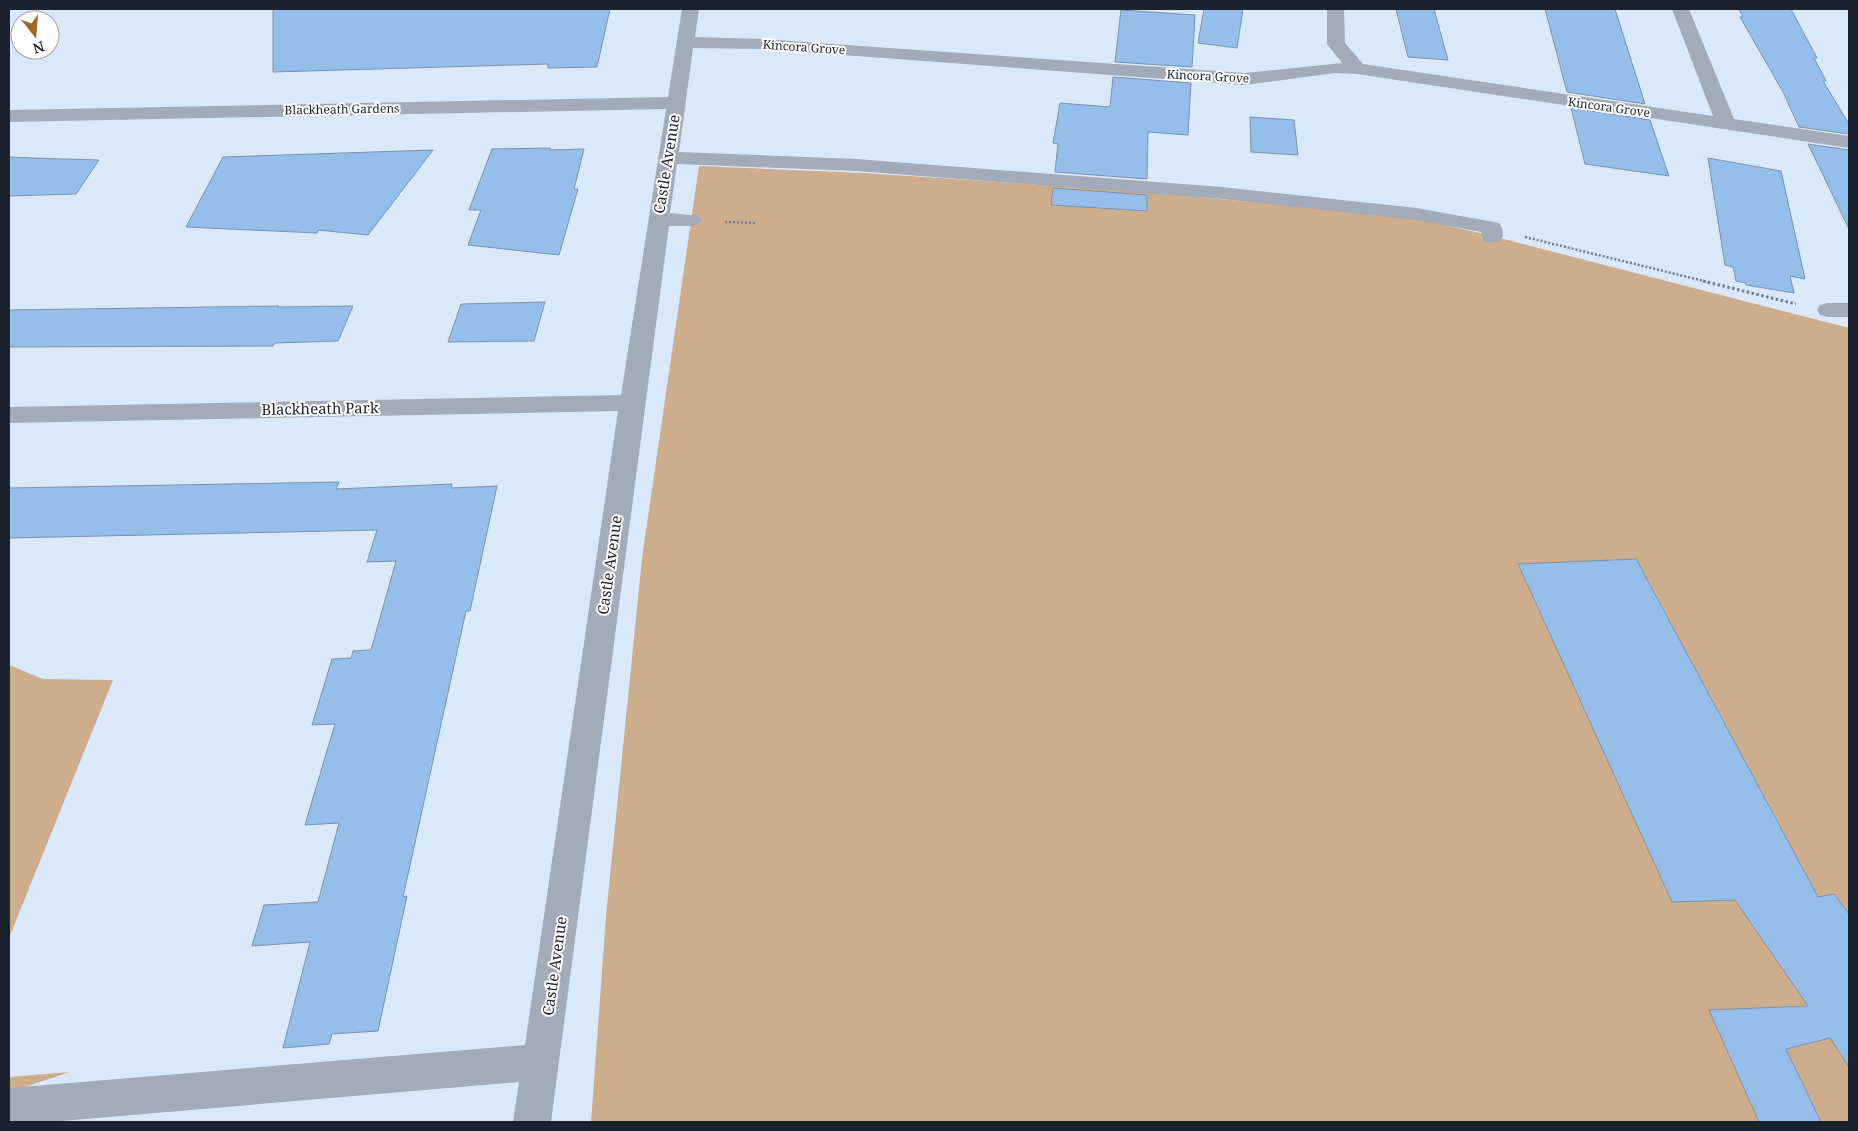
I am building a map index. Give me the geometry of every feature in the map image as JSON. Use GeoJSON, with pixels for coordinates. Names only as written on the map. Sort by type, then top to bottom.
{"type":"FeatureCollection","features":[{"type":"Feature","properties":{"kind":"street","name":"Castle Avenue"},"geometry":{"type":"LineString","coordinates":[[532,1122],[632,402],[690,9]]}},
{"type":"Feature","properties":{"kind":"street"},"geometry":{"type":"LineString","coordinates":[[1336,9],[1336,44],[1357,68]]}},
{"type":"Feature","properties":{"kind":"street"},"geometry":{"type":"LineString","coordinates":[[1681,9],[1726,124]]}},
{"type":"Feature","properties":{"kind":"street","name":"Kincora Grove"},"geometry":{"type":"LineString","coordinates":[[686,42],[761,44],[1245,79],[1335,68],[1357,68],[1849,142]]}},
{"type":"Feature","properties":{"kind":"street","name":"Blackheath Gardens"},"geometry":{"type":"LineString","coordinates":[[9,116],[676,103]]}},
{"type":"Feature","properties":{"kind":"street"},"geometry":{"type":"LineString","coordinates":[[667,158],[856,165],[1213,192],[1417,214],[1491,232]]}},
{"type":"Feature","properties":{"kind":"street"},"geometry":{"type":"LineString","coordinates":[[658,219],[691,220]]}},
{"type":"Feature","properties":{"kind":"street","name":"Blackheath Park"},"geometry":{"type":"LineString","coordinates":[[9,415],[632,402]]}},
{"type":"Feature","properties":{"kind":"street"},"geometry":{"type":"LineString","coordinates":[[9,1106],[541,1062]]}},
{"type":"Feature","properties":{"kind":"path"},"geometry":{"type":"LineString","coordinates":[[1491,232],[1839,310]]}},
{"type":"Feature","properties":{"kind":"shaded area"},"geometry":{"type":"Polygon","coordinates":[[[699,166],[864,173],[1147,192],[1410,217],[1492,236],[1849,328],[1849,1122],[591,1122],[606,916],[642,558],[699,166]]]}},
{"type":"Feature","properties":{"kind":"shaded area"},"geometry":{"type":"Polygon","coordinates":[[[9,665],[43,679],[113,680],[9,938],[9,665]]]}},
{"type":"Feature","properties":{"kind":"shaded area"},"geometry":{"type":"Polygon","coordinates":[[[70,1072],[12,1091],[9,1091],[9,1077],[70,1072]]]}},
{"type":"Feature","properties":{"kind":"building"},"geometry":{"type":"Polygon","coordinates":[[[273,9],[610,9],[597,67],[548,68],[548,64],[273,72],[273,9]]]}},
{"type":"Feature","properties":{"kind":"building"},"geometry":{"type":"Polygon","coordinates":[[[1204,9],[1243,9],[1237,48],[1198,43],[1204,9]]]}},
{"type":"Feature","properties":{"kind":"building"},"geometry":{"type":"Polygon","coordinates":[[[1396,9],[1434,9],[1448,60],[1408,57],[1396,9]]]}},
{"type":"Feature","properties":{"kind":"building"},"geometry":{"type":"Polygon","coordinates":[[[1545,9],[1615,9],[1645,104],[1567,92],[1545,9]]]}},
{"type":"Feature","properties":{"kind":"building"},"geometry":{"type":"Polygon","coordinates":[[[1739,9],[1791,9],[1817,58],[1814,58],[1826,81],[1823,81],[1849,124],[1849,134],[1799,127],[1783,92],[1740,17],[1743,17],[1739,9]]]}},
{"type":"Feature","properties":{"kind":"building"},"geometry":{"type":"Polygon","coordinates":[[[1121,10],[1195,15],[1192,67],[1115,62],[1121,10]]]}},
{"type":"Feature","properties":{"kind":"building"},"geometry":{"type":"Polygon","coordinates":[[[1113,77],[1191,83],[1188,135],[1148,132],[1147,179],[1055,172],[1058,144],[1053,143],[1060,103],[1110,107],[1113,77]]]}},
{"type":"Feature","properties":{"kind":"building"},"geometry":{"type":"Polygon","coordinates":[[[1571,108],[1650,120],[1669,176],[1585,164],[1571,108]]]}},
{"type":"Feature","properties":{"kind":"building"},"geometry":{"type":"Polygon","coordinates":[[[1250,117],[1294,120],[1298,155],[1251,152],[1250,117]]]}},
{"type":"Feature","properties":{"kind":"building"},"geometry":{"type":"Polygon","coordinates":[[[1808,144],[1849,150],[1849,229],[1808,144]]]}},
{"type":"Feature","properties":{"kind":"building"},"geometry":{"type":"Polygon","coordinates":[[[550,148],[550,150],[584,149],[574,189],[578,189],[559,255],[468,245],[481,210],[469,210],[492,149],[550,148]]]}},
{"type":"Feature","properties":{"kind":"building"},"geometry":{"type":"Polygon","coordinates":[[[433,150],[368,235],[318,230],[317,233],[186,227],[223,157],[433,150]]]}},
{"type":"Feature","properties":{"kind":"building"},"geometry":{"type":"Polygon","coordinates":[[[9,157],[99,160],[76,194],[9,196],[9,157]]]}},
{"type":"Feature","properties":{"kind":"building"},"geometry":{"type":"Polygon","coordinates":[[[1708,158],[1781,171],[1805,279],[1790,276],[1794,293],[1746,285],[1746,283],[1736,281],[1733,267],[1725,265],[1708,158]]]}},
{"type":"Feature","properties":{"kind":"building"},"geometry":{"type":"Polygon","coordinates":[[[1053,188],[1147,195],[1147,211],[1051,205],[1053,188]]]}},
{"type":"Feature","properties":{"kind":"building"},"geometry":{"type":"Polygon","coordinates":[[[545,302],[534,341],[448,342],[461,304],[545,302]]]}},
{"type":"Feature","properties":{"kind":"building"},"geometry":{"type":"Polygon","coordinates":[[[353,306],[338,341],[275,343],[273,346],[9,347],[9,310],[353,306]]]}},
{"type":"Feature","properties":{"kind":"building"},"geometry":{"type":"Polygon","coordinates":[[[339,482],[336,489],[452,484],[451,488],[497,486],[470,611],[466,611],[403,897],[407,896],[378,1031],[332,1034],[329,1044],[283,1048],[310,942],[252,946],[264,905],[318,902],[339,823],[305,825],[335,724],[312,725],[332,659],[351,658],[353,651],[371,650],[396,561],[367,562],[377,530],[9,538],[9,488],[339,482]]]}},
{"type":"Feature","properties":{"kind":"building"},"geometry":{"type":"Polygon","coordinates":[[[1636,559],[1818,897],[1834,894],[1849,914],[1849,1067],[1830,1038],[1786,1049],[1821,1122],[1759,1122],[1709,1010],[1808,1006],[1735,900],[1672,902],[1518,564],[1636,559]]]}}]}
